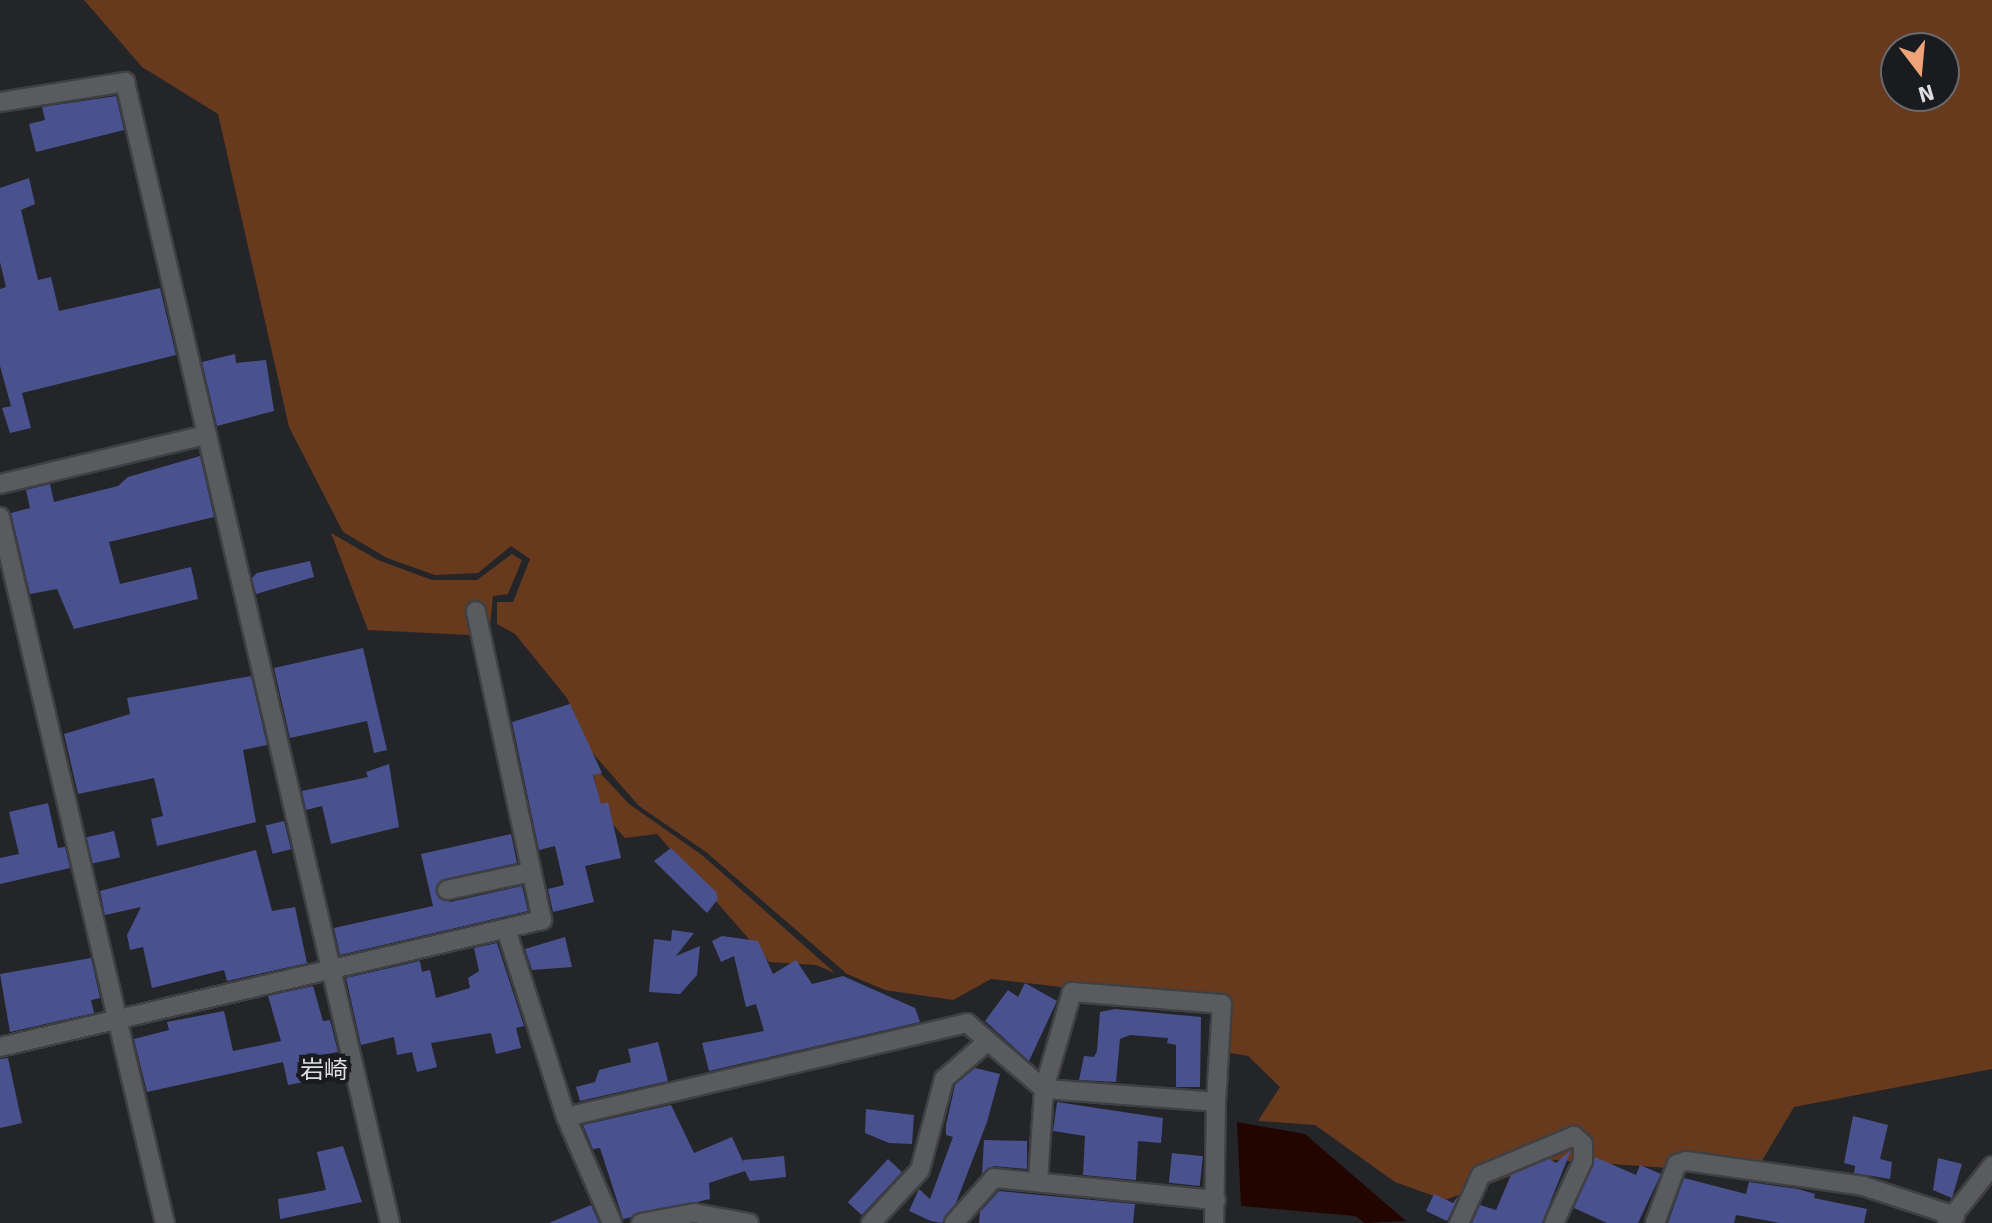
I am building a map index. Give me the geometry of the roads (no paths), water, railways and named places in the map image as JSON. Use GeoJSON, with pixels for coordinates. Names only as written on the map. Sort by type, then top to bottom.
{"type":"FeatureCollection","features":[{"type":"Feature","properties":{"kind":"street"},"geometry":{"type":"LineString","coordinates":[[0,102],[125,82],[142,138],[205,435],[390,1223]]}},
{"type":"Feature","properties":{"kind":"street"},"geometry":{"type":"LineString","coordinates":[[0,484],[205,435]]}},
{"type":"Feature","properties":{"kind":"street"},"geometry":{"type":"LineString","coordinates":[[0,517],[165,1223]]}},
{"type":"Feature","properties":{"kind":"street"},"geometry":{"type":"LineString","coordinates":[[0,1047],[542,920],[476,611]]}},
{"type":"Feature","properties":{"kind":"street"},"geometry":{"type":"LineString","coordinates":[[447,890],[531,872]]}},
{"type":"Feature","properties":{"kind":"street"},"geometry":{"type":"LineString","coordinates":[[506,929],[566,1117],[612,1223]]}},
{"type":"Feature","properties":{"kind":"street"},"geometry":{"type":"LineString","coordinates":[[1038,1181],[1044,1089],[1072,992],[1222,1004],[1216,1102],[1214,1223]]}},
{"type":"Feature","properties":{"kind":"street"},"geometry":{"type":"LineString","coordinates":[[566,1117],[967,1023],[1044,1089],[1216,1102]]}},
{"type":"Feature","properties":{"kind":"street"},"geometry":{"type":"LineString","coordinates":[[871,1223],[920,1170],[944,1079],[988,1041]]}},
{"type":"Feature","properties":{"kind":"street"},"geometry":{"type":"LineString","coordinates":[[1459,1223],[1481,1175],[1574,1136],[1583,1144],[1583,1161],[1554,1223]]}},
{"type":"Feature","properties":{"kind":"street"},"geometry":{"type":"LineString","coordinates":[[1655,1223],[1677,1164],[1686,1161],[1863,1186],[1950,1220],[1992,1166]]}},
{"type":"Feature","properties":{"kind":"street"},"geometry":{"type":"LineString","coordinates":[[954,1223],[994,1178],[1216,1200]]}},
{"type":"Feature","properties":{"kind":"street"},"geometry":{"type":"LineString","coordinates":[[641,1223],[694,1213],[749,1223]]}},
{"type":"Feature","properties":{"kind":"district","name":"岩崎"},"geometry":{"type":"Point","coordinates":[324,1071]}}]}
